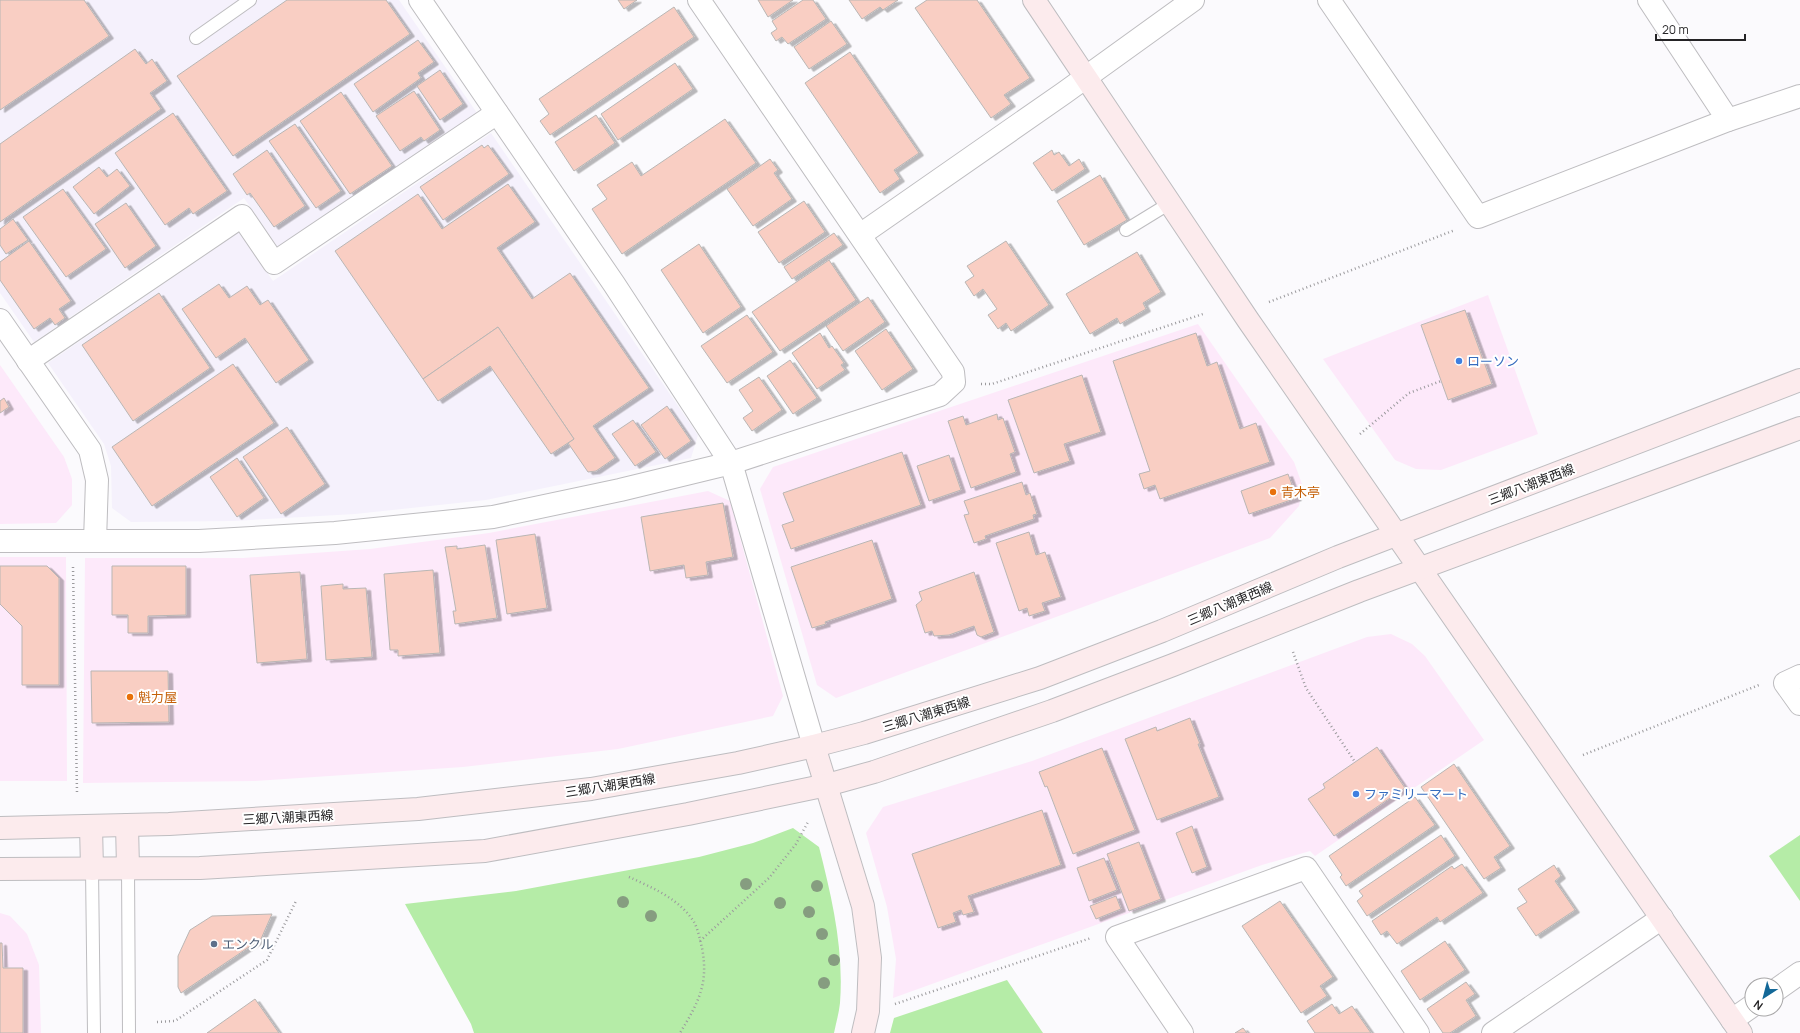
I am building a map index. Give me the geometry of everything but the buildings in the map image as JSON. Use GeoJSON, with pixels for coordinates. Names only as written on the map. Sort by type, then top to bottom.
{"type":"FeatureCollection","features":[{"type":"Feature","properties":{"kind":"street"},"geometry":{"type":"LineString","coordinates":[[420,0],[614,284],[731,463],[814,746],[863,906],[870,958],[868,1011],[863,1033]]}},
{"type":"Feature","properties":{"kind":"street"},"geometry":{"type":"LineString","coordinates":[[0,541],[207,541],[335,533],[493,517],[620,490],[731,463],[940,395],[954,382],[953,372],[699,0]]}},
{"type":"Feature","properties":{"kind":"street"},"geometry":{"type":"LineString","coordinates":[[1034,0],[1170,203],[1420,569],[1737,1026],[1744,1017]]}},
{"type":"Feature","properties":{"kind":"street"},"geometry":{"type":"LineString","coordinates":[[860,234],[1064,93],[1193,0]]}},
{"type":"Feature","properties":{"kind":"street"},"geometry":{"type":"LineString","coordinates":[[1329,0],[1478,217],[1728,120],[1800,96]]}},
{"type":"Feature","properties":{"kind":"street"},"geometry":{"type":"LineString","coordinates":[[1653,2],[1728,120]]}},
{"type":"Feature","properties":{"kind":"street"},"geometry":{"type":"LineString","coordinates":[[28,361],[242,216],[274,263],[497,113]]}},
{"type":"Feature","properties":{"kind":"street"},"geometry":{"type":"LineString","coordinates":[[0,320],[90,450],[97,480],[95,541]]}},
{"type":"Feature","properties":{"kind":"street","name":"三郷八潮東西線"},"geometry":{"type":"LineString","coordinates":[[0,828],[127,825],[418,809],[591,789],[738,764],[814,746],[864,733],[1040,678],[1162,631],[1338,557],[1800,380]]}},
{"type":"Feature","properties":{"kind":"street"},"geometry":{"type":"LineString","coordinates":[[0,869],[200,868],[485,851],[688,814],[827,785],[874,772],[1052,711],[1173,665],[1359,591],[1800,428]]}},
{"type":"Feature","properties":{"kind":"street"},"geometry":{"type":"LineString","coordinates":[[1793,679],[1800,704]]}},
{"type":"Feature","properties":{"kind":"street"},"geometry":{"type":"LineString","coordinates":[[127,825],[128,868]]}},
{"type":"Feature","properties":{"kind":"street"},"geometry":{"type":"LineString","coordinates":[[91,826],[92,869]]}},
{"type":"Feature","properties":{"kind":"street"},"geometry":{"type":"LineString","coordinates":[[1182,1033],[1117,937],[1306,868],[1418,1033]]}},
{"type":"Feature","properties":{"kind":"street"},"geometry":{"type":"LineString","coordinates":[[1493,1033],[1662,918]]}},
{"type":"Feature","properties":{"kind":"street"},"geometry":{"type":"LineString","coordinates":[[1784,984],[1800,973]]}},
{"type":"Feature","properties":{"kind":"lane"},"geometry":{"type":"LineString","coordinates":[[196,38],[250,0]]}},
{"type":"Feature","properties":{"kind":"lane"},"geometry":{"type":"LineString","coordinates":[[1126,230],[1170,203]]}},
{"type":"Feature","properties":{"kind":"lane"},"geometry":{"type":"LineString","coordinates":[[128,868],[129,1033]]}},
{"type":"Feature","properties":{"kind":"lane"},"geometry":{"type":"LineString","coordinates":[[92,869],[94,1033]]}},
{"type":"Feature","properties":{"kind":"path"},"geometry":{"type":"LineString","coordinates":[[1269,302],[1460,228],[1478,217]]}},
{"type":"Feature","properties":{"kind":"path"},"geometry":{"type":"LineString","coordinates":[[954,382],[992,384],[1203,314]]}},
{"type":"Feature","properties":{"kind":"path"},"geometry":{"type":"LineString","coordinates":[[1360,434],[1409,393],[1441,381]]}},
{"type":"Feature","properties":{"kind":"path"},"geometry":{"type":"LineString","coordinates":[[73,540],[77,793]]}},
{"type":"Feature","properties":{"kind":"path"},"geometry":{"type":"LineString","coordinates":[[1293,652],[1306,688],[1355,762]]}},
{"type":"Feature","properties":{"kind":"path"},"geometry":{"type":"LineString","coordinates":[[1583,755],[1770,681],[1793,679]]}},
{"type":"Feature","properties":{"kind":"path"},"geometry":{"type":"LineString","coordinates":[[700,941],[769,878],[796,844],[808,822]]}},
{"type":"Feature","properties":{"kind":"path"},"geometry":{"type":"LineString","coordinates":[[629,877],[657,890],[680,906],[694,922],[706,966],[703,984],[693,1012],[680,1033]]}},
{"type":"Feature","properties":{"kind":"path"},"geometry":{"type":"LineString","coordinates":[[158,1022],[175,1021],[267,960],[296,901]]}},
{"type":"Feature","properties":{"kind":"path"},"geometry":{"type":"LineString","coordinates":[[891,1006],[1096,936],[1117,937]]}},
{"type":"Feature","properties":{"kind":"shaded area"},"geometry":{"type":"Polygon","coordinates":[[[0,0],[399,0],[477,113],[279,249],[244,198],[34,342],[0,293],[0,0]]]}},
{"type":"Feature","properties":{"kind":"shaded area"},"geometry":{"type":"Polygon","coordinates":[[[491,133],[698,435],[691,458],[486,500],[355,514],[234,521],[131,522],[112,508],[111,466],[104,444],[48,363],[239,232],[273,281],[491,133]]]}},
{"type":"Feature","properties":{"kind":"shaded area"},"geometry":{"type":"Polygon","coordinates":[[[1488,295],[1538,434],[1441,470],[1416,469],[1395,460],[1323,359],[1488,295]]]}},
{"type":"Feature","properties":{"kind":"shaded area"},"geometry":{"type":"Polygon","coordinates":[[[1198,324],[1294,462],[1303,487],[1299,506],[1270,538],[836,698],[817,685],[760,489],[773,467],[1198,324]]]}},
{"type":"Feature","properties":{"kind":"shaded area"},"geometry":{"type":"Polygon","coordinates":[[[0,365],[64,457],[72,479],[72,505],[56,523],[0,524],[0,365]]]}},
{"type":"Feature","properties":{"kind":"shaded area"},"geometry":{"type":"Polygon","coordinates":[[[708,491],[730,501],[783,696],[773,716],[618,749],[463,767],[255,781],[83,783],[85,558],[243,558],[370,549],[489,533],[708,491]]]}},
{"type":"Feature","properties":{"kind":"shaded area"},"geometry":{"type":"Polygon","coordinates":[[[0,557],[66,557],[67,781],[0,781],[0,557]]]}},
{"type":"Feature","properties":{"kind":"shaded area"},"geometry":{"type":"Polygon","coordinates":[[[1391,634],[1412,644],[1425,656],[1484,740],[1315,856],[1310,851],[1262,865],[893,998],[896,959],[887,907],[866,833],[883,807],[1032,761],[1367,637],[1391,634]]]}},
{"type":"Feature","properties":{"kind":"shaded area"},"geometry":{"type":"Polygon","coordinates":[[[0,913],[10,916],[27,934],[39,965],[41,1033],[0,1033],[0,913]]]}},
{"type":"Feature","properties":{"kind":"green space"},"geometry":{"type":"Polygon","coordinates":[[[793,828],[819,847],[836,924],[839,943],[841,983],[840,1007],[834,1033],[474,1033],[471,1024],[405,904],[516,891],[699,857],[753,843],[793,828]]]}},
{"type":"Feature","properties":{"kind":"green space"},"geometry":{"type":"Polygon","coordinates":[[[1800,835],[1800,901],[1769,856],[1800,835]]]}},
{"type":"Feature","properties":{"kind":"green space"},"geometry":{"type":"Polygon","coordinates":[[[1007,980],[1043,1033],[890,1033],[894,1018],[1007,980]]]}},
{"type":"Feature","properties":{"kind":"place","name":"ローソン"},"geometry":{"type":"Point","coordinates":[1459,361]}},
{"type":"Feature","properties":{"kind":"place","name":"青木亭"},"geometry":{"type":"Point","coordinates":[1273,492]}},
{"type":"Feature","properties":{"kind":"place","name":"魁力屋"},"geometry":{"type":"Point","coordinates":[130,697]}},
{"type":"Feature","properties":{"kind":"place","name":"ファミリーマート"},"geometry":{"type":"Point","coordinates":[1356,794]}},
{"type":"Feature","properties":{"kind":"place","name":"エンクル"},"geometry":{"type":"Point","coordinates":[214,944]}}]}
